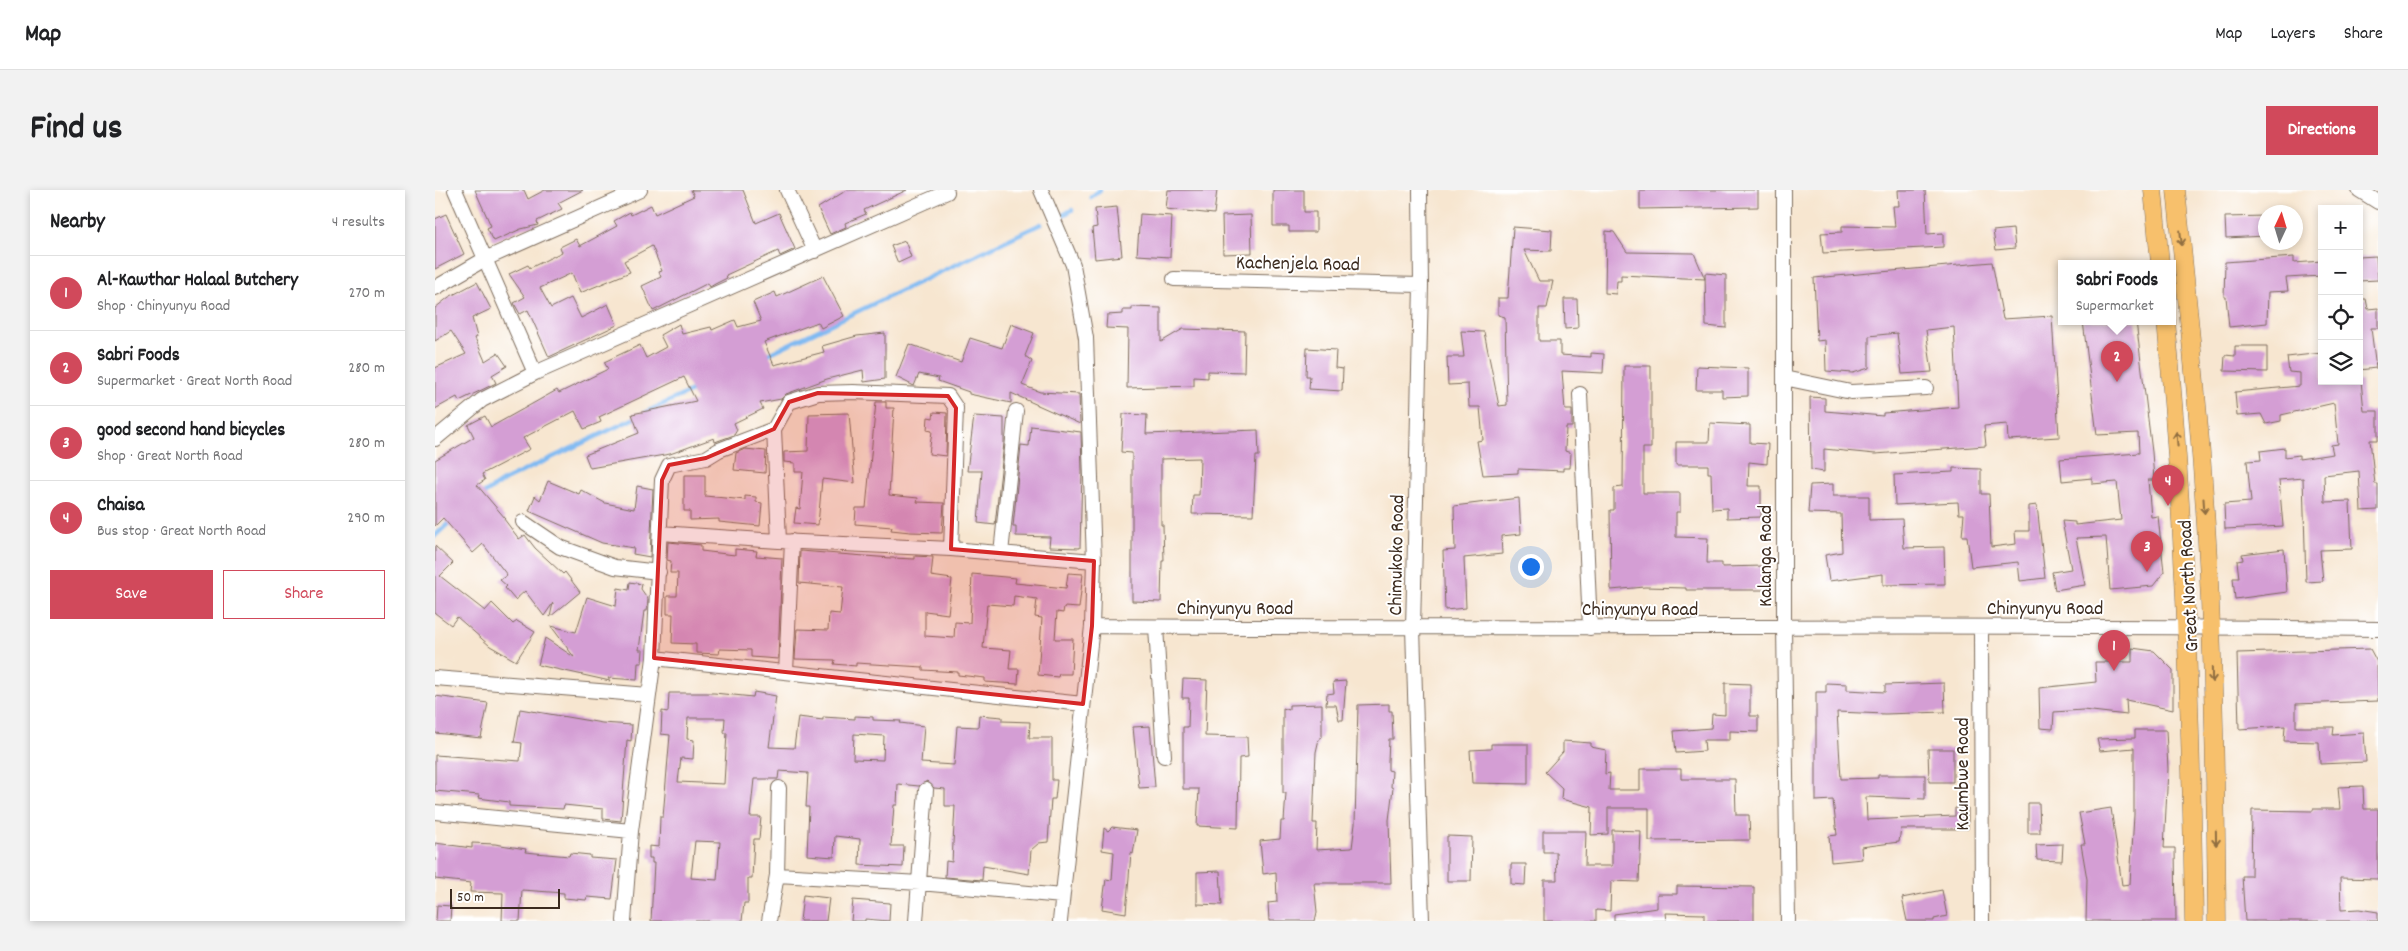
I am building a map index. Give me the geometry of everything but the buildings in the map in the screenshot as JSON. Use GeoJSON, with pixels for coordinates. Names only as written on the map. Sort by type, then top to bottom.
{"type":"FeatureCollection","features":[{"type":"Feature","properties":{"kind":"main road"},"geometry":{"type":"LineString","coordinates":[[2153,190],[2160,260]]}},
{"type":"Feature","properties":{"kind":"main road","name":"Great North Road"},"geometry":{"type":"LineString","coordinates":[[2176,190],[2191,335],[2211,626],[2217,921]]}},
{"type":"Feature","properties":{"kind":"main road","name":"Great North Road"},"geometry":{"type":"LineString","coordinates":[[2166,325],[2179,461],[2188,628],[2194,921]]}},
{"type":"Feature","properties":{"kind":"street"},"geometry":{"type":"LineString","coordinates":[[455,190],[535,373]]}},
{"type":"Feature","properties":{"kind":"street"},"geometry":{"type":"LineString","coordinates":[[435,288],[485,259],[640,190]]}},
{"type":"Feature","properties":{"kind":"street"},"geometry":{"type":"LineString","coordinates":[[787,190],[815,251]]}},
{"type":"Feature","properties":{"kind":"street"},"geometry":{"type":"LineString","coordinates":[[1041,190],[1073,264],[1086,338],[1094,561],[1092,626],[1060,921]]}},
{"type":"Feature","properties":{"kind":"street","name":"Chimukoko Road"},"geometry":{"type":"LineString","coordinates":[[1420,190],[1421,285],[1413,628],[1421,921]]}},
{"type":"Feature","properties":{"kind":"street","name":"Kalanga Road"},"geometry":{"type":"LineString","coordinates":[[1784,190],[1788,921]]}},
{"type":"Feature","properties":{"kind":"street"},"geometry":{"type":"LineString","coordinates":[[2359,190],[2378,202]]}},
{"type":"Feature","properties":{"kind":"street"},"geometry":{"type":"LineString","coordinates":[[435,439],[482,400],[535,373],[947,192]]}},
{"type":"Feature","properties":{"kind":"street","name":"Kachenjela Road"},"geometry":{"type":"LineString","coordinates":[[1174,279],[1421,285]]}},
{"type":"Feature","properties":{"kind":"street"},"geometry":{"type":"LineString","coordinates":[[1784,378],[1851,392],[1926,388]]}},
{"type":"Feature","properties":{"kind":"street"},"geometry":{"type":"LineString","coordinates":[[786,672],[785,541],[774,429],[789,402],[818,393],[853,392],[948,396],[956,408],[951,549]]}},
{"type":"Feature","properties":{"kind":"street"},"geometry":{"type":"LineString","coordinates":[[1581,394],[1590,628]]}},
{"type":"Feature","properties":{"kind":"street"},"geometry":{"type":"LineString","coordinates":[[1001,552],[1016,411]]}},
{"type":"Feature","properties":{"kind":"street"},"geometry":{"type":"LineString","coordinates":[[624,921],[631,831],[654,658],[662,480],[669,466],[706,458],[719,450],[774,429]]}},
{"type":"Feature","properties":{"kind":"street"},"geometry":{"type":"LineString","coordinates":[[523,522],[560,547],[615,567],[659,572]]}},
{"type":"Feature","properties":{"kind":"street"},"geometry":{"type":"LineString","coordinates":[[660,533],[1001,552],[1094,561]]}},
{"type":"Feature","properties":{"kind":"street","name":"Chinyunyu Road"},"geometry":{"type":"LineString","coordinates":[[1092,626],[2188,628],[2211,626],[2378,629]]}},
{"type":"Feature","properties":{"kind":"street"},"geometry":{"type":"LineString","coordinates":[[1156,627],[1164,756]]}},
{"type":"Feature","properties":{"kind":"street","name":"Kaumbwe Road"},"geometry":{"type":"LineString","coordinates":[[1981,627],[1982,921]]}},
{"type":"Feature","properties":{"kind":"street"},"geometry":{"type":"LineString","coordinates":[[654,658],[1083,704]]}},
{"type":"Feature","properties":{"kind":"street"},"geometry":{"type":"LineString","coordinates":[[435,678],[649,695]]}},
{"type":"Feature","properties":{"kind":"street"},"geometry":{"type":"LineString","coordinates":[[769,921],[777,876],[779,788]]}},
{"type":"Feature","properties":{"kind":"street"},"geometry":{"type":"LineString","coordinates":[[917,921],[926,790]]}},
{"type":"Feature","properties":{"kind":"street"},"geometry":{"type":"LineString","coordinates":[[435,812],[631,831]]}},
{"type":"Feature","properties":{"kind":"street"},"geometry":{"type":"LineString","coordinates":[[777,876],[919,883],[1062,896]]}},
{"type":"Feature","properties":{"kind":"highlighted area"},"geometry":{"type":"Polygon","coordinates":[[[818,393],[948,396],[956,408],[951,549],[1094,561],[1092,626],[1083,704],[654,658],[662,480],[669,465],[706,458],[774,429],[789,402],[818,393]]]}},
{"type":"Feature","properties":{"kind":"waterway"},"geometry":{"type":"LineString","coordinates":[[1091,197],[1100,190]]}},
{"type":"Feature","properties":{"kind":"waterway"},"geometry":{"type":"LineString","coordinates":[[1063,215],[1072,210]]}},
{"type":"Feature","properties":{"kind":"waterway"},"geometry":{"type":"LineString","coordinates":[[764,356],[1041,224]]}},
{"type":"Feature","properties":{"kind":"waterway"},"geometry":{"type":"LineString","coordinates":[[646,412],[696,389]]}},
{"type":"Feature","properties":{"kind":"waterway"},"geometry":{"type":"LineString","coordinates":[[479,497],[505,480],[637,417]]}},
{"type":"Feature","properties":{"kind":"waterway"},"geometry":{"type":"LineString","coordinates":[[435,536],[452,520]]}},
{"type":"Feature","properties":{"kind":"place","name":"Sabri Foods"},"geometry":{"type":"Point","coordinates":[2117,382]}},
{"type":"Feature","properties":{"kind":"place","name":"Chaisa"},"geometry":{"type":"Point","coordinates":[2168,506]}},
{"type":"Feature","properties":{"kind":"place","name":"good second hand bicycles"},"geometry":{"type":"Point","coordinates":[2147,572]}},
{"type":"Feature","properties":{"kind":"place","name":"Al-Kawthar Halaal Butchery"},"geometry":{"type":"Point","coordinates":[2114,671]}}]}
